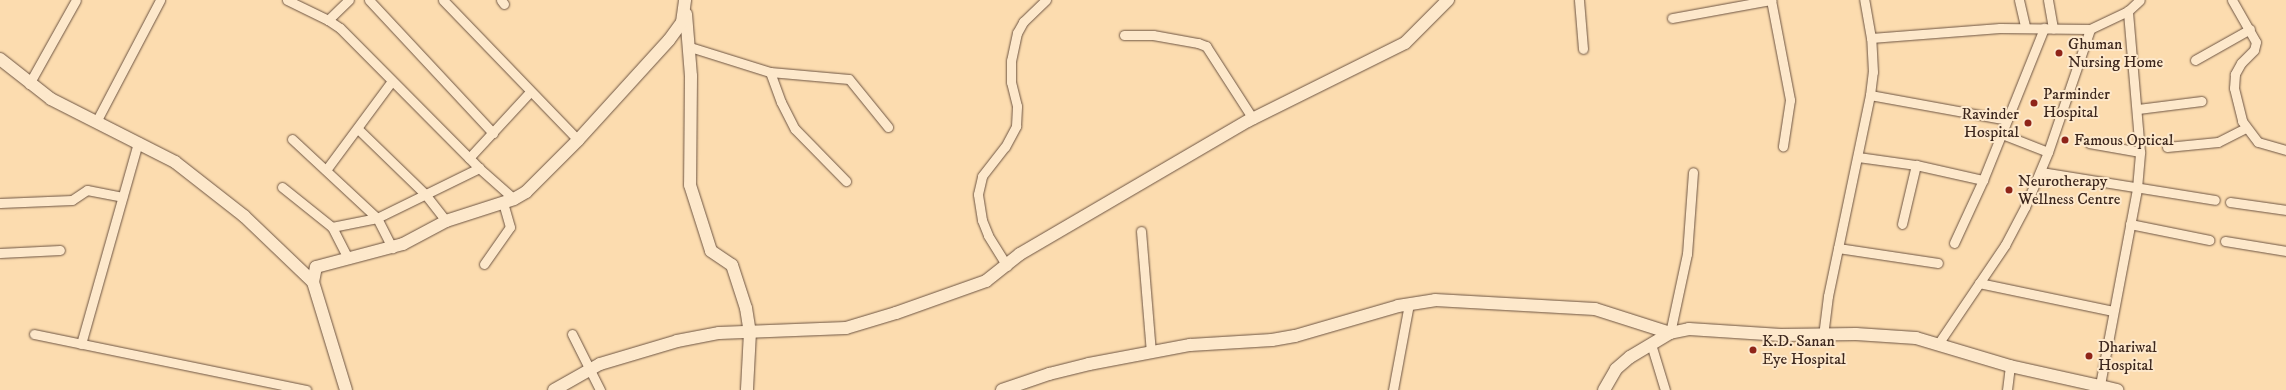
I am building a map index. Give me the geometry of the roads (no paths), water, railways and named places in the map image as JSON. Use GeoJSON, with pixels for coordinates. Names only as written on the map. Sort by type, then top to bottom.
{"type":"FeatureCollection","features":[{"type":"Feature","properties":{"kind":"street"},"geometry":{"type":"LineString","coordinates":[[29,84],[76,0]]}},
{"type":"Feature","properties":{"kind":"street"},"geometry":{"type":"LineString","coordinates":[[96,122],[160,0]]}},
{"type":"Feature","properties":{"kind":"street"},"geometry":{"type":"LineString","coordinates":[[287,0],[328,20],[469,158],[508,200],[510,227],[484,264]]}},
{"type":"Feature","properties":{"kind":"street"},"geometry":{"type":"LineString","coordinates":[[328,20],[348,0]]}},
{"type":"Feature","properties":{"kind":"street"},"geometry":{"type":"LineString","coordinates":[[369,0],[493,133]]}},
{"type":"Feature","properties":{"kind":"street"},"geometry":{"type":"LineString","coordinates":[[443,0],[530,92],[578,140]]}},
{"type":"Feature","properties":{"kind":"street"},"geometry":{"type":"LineString","coordinates":[[1007,266],[988,235],[982,220],[978,194],[982,176],[1005,147],[1016,126],[1017,106],[1011,66],[1017,33],[1023,22],[1046,0]]}},
{"type":"Feature","properties":{"kind":"street"},"geometry":{"type":"LineString","coordinates":[[554,390],[590,368],[692,337],[750,332],[832,330],[861,325],[986,281],[1007,266],[1020,254],[1253,119],[1405,43],[1448,0]]}},
{"type":"Feature","properties":{"kind":"street"},"geometry":{"type":"LineString","coordinates":[[1579,0],[1582,49]]}},
{"type":"Feature","properties":{"kind":"street"},"geometry":{"type":"LineString","coordinates":[[1672,18],[1771,0],[1790,100],[1783,146]]}},
{"type":"Feature","properties":{"kind":"street"},"geometry":{"type":"LineString","coordinates":[[1823,336],[1838,248],[1858,157],[1873,72],[1871,38],[1864,0]]}},
{"type":"Feature","properties":{"kind":"street"},"geometry":{"type":"LineString","coordinates":[[2019,0],[2025,28]]}},
{"type":"Feature","properties":{"kind":"street"},"geometry":{"type":"LineString","coordinates":[[1954,243],[2049,29],[2048,0]]}},
{"type":"Feature","properties":{"kind":"street"},"geometry":{"type":"LineString","coordinates":[[1871,38],[2025,28],[2090,29],[2128,11],[2138,4],[2140,0]]}},
{"type":"Feature","properties":{"kind":"street"},"geometry":{"type":"LineString","coordinates":[[2232,0],[2250,29],[2256,46],[2238,68],[2234,88],[2237,104],[2246,128],[2258,142],[2270,148],[2286,150]]}},
{"type":"Feature","properties":{"kind":"street"},"geometry":{"type":"LineString","coordinates":[[685,4],[690,47],[690,185],[711,251],[730,263],[734,269],[750,332],[747,390]]}},
{"type":"Feature","properties":{"kind":"street"},"geometry":{"type":"LineString","coordinates":[[346,390],[313,282],[316,267],[392,248],[446,221],[508,200],[532,187],[578,140],[676,32],[685,4]]}},
{"type":"Feature","properties":{"kind":"street"},"geometry":{"type":"LineString","coordinates":[[2099,388],[2137,188],[2140,152],[2138,109],[2128,11]]}},
{"type":"Feature","properties":{"kind":"street"},"geometry":{"type":"LineString","coordinates":[[1938,344],[2005,245],[2041,172],[2090,29]]}},
{"type":"Feature","properties":{"kind":"street"},"geometry":{"type":"LineString","coordinates":[[2195,60],[2250,29]]}},
{"type":"Feature","properties":{"kind":"street"},"geometry":{"type":"LineString","coordinates":[[1124,35],[1153,35],[1198,42],[1206,46],[1253,119]]}},
{"type":"Feature","properties":{"kind":"street"},"geometry":{"type":"LineString","coordinates":[[690,47],[770,72],[849,79],[888,127]]}},
{"type":"Feature","properties":{"kind":"street"},"geometry":{"type":"LineString","coordinates":[[0,59],[29,84],[51,99],[175,162],[209,187],[313,282]]}},
{"type":"Feature","properties":{"kind":"street"},"geometry":{"type":"LineString","coordinates":[[770,72],[781,102],[795,129],[846,181]]}},
{"type":"Feature","properties":{"kind":"street"},"geometry":{"type":"LineString","coordinates":[[326,170],[358,129],[391,82]]}},
{"type":"Feature","properties":{"kind":"street"},"geometry":{"type":"LineString","coordinates":[[469,158],[530,92]]}},
{"type":"Feature","properties":{"kind":"street"},"geometry":{"type":"LineString","coordinates":[[1870,95],[2008,120]]}},
{"type":"Feature","properties":{"kind":"street"},"geometry":{"type":"LineString","coordinates":[[2138,109],[2201,101]]}},
{"type":"Feature","properties":{"kind":"street"},"geometry":{"type":"LineString","coordinates":[[2167,147],[2218,142],[2246,128]]}},
{"type":"Feature","properties":{"kind":"street"},"geometry":{"type":"LineString","coordinates":[[358,129],[425,194],[446,221]]}},
{"type":"Feature","properties":{"kind":"street"},"geometry":{"type":"LineString","coordinates":[[2002,134],[2048,152]]}},
{"type":"Feature","properties":{"kind":"street"},"geometry":{"type":"LineString","coordinates":[[292,139],[377,218],[392,248]]}},
{"type":"Feature","properties":{"kind":"street"},"geometry":{"type":"LineString","coordinates":[[81,344],[138,142]]}},
{"type":"Feature","properties":{"kind":"street"},"geometry":{"type":"LineString","coordinates":[[2089,143],[2140,152]]}},
{"type":"Feature","properties":{"kind":"street"},"geometry":{"type":"LineString","coordinates":[[1858,157],[1916,165],[1983,180]]}},
{"type":"Feature","properties":{"kind":"street"},"geometry":{"type":"LineString","coordinates":[[1902,224],[1916,165]]}},
{"type":"Feature","properties":{"kind":"street"},"geometry":{"type":"LineString","coordinates":[[332,227],[377,218],[479,168]]}},
{"type":"Feature","properties":{"kind":"street"},"geometry":{"type":"LineString","coordinates":[[1670,333],[1688,254],[1693,172]]}},
{"type":"Feature","properties":{"kind":"street"},"geometry":{"type":"LineString","coordinates":[[2041,172],[2215,200]]}},
{"type":"Feature","properties":{"kind":"street"},"geometry":{"type":"LineString","coordinates":[[282,187],[332,227],[348,259]]}},
{"type":"Feature","properties":{"kind":"street"},"geometry":{"type":"LineString","coordinates":[[0,203],[72,200],[87,190],[122,197]]}},
{"type":"Feature","properties":{"kind":"street"},"geometry":{"type":"LineString","coordinates":[[2230,202],[2286,210]]}},
{"type":"Feature","properties":{"kind":"street"},"geometry":{"type":"LineString","coordinates":[[2130,224],[2208,240]]}},
{"type":"Feature","properties":{"kind":"street"},"geometry":{"type":"LineString","coordinates":[[1141,231],[1151,352]]}},
{"type":"Feature","properties":{"kind":"street"},"geometry":{"type":"LineString","coordinates":[[2225,241],[2286,251]]}},
{"type":"Feature","properties":{"kind":"street"},"geometry":{"type":"LineString","coordinates":[[1838,248],[1938,263]]}},
{"type":"Feature","properties":{"kind":"street"},"geometry":{"type":"LineString","coordinates":[[0,253],[60,250]]}},
{"type":"Feature","properties":{"kind":"street"},"geometry":{"type":"LineString","coordinates":[[1979,284],[2113,311]]}},
{"type":"Feature","properties":{"kind":"street"},"geometry":{"type":"LineString","coordinates":[[1002,390],[1065,369],[1190,345],[1272,340],[1295,336],[1408,304],[1448,300],[1580,307],[1611,313],[1670,333]]}},
{"type":"Feature","properties":{"kind":"street"},"geometry":{"type":"LineString","coordinates":[[1393,390],[1408,304]]}},
{"type":"Feature","properties":{"kind":"street"},"geometry":{"type":"LineString","coordinates":[[1604,390],[1623,362],[1670,333],[1689,329],[1823,336],[1889,335],[1938,344],[2010,366],[2099,388],[2117,390]]}},
{"type":"Feature","properties":{"kind":"street"},"geometry":{"type":"LineString","coordinates":[[34,334],[306,390]]}},
{"type":"Feature","properties":{"kind":"street"},"geometry":{"type":"LineString","coordinates":[[572,334],[600,390]]}},
{"type":"Feature","properties":{"kind":"street"},"geometry":{"type":"LineString","coordinates":[[1651,344],[1665,390]]}},
{"type":"Feature","properties":{"kind":"street"},"geometry":{"type":"LineString","coordinates":[[2007,390],[2010,366]]}},
{"type":"Feature","properties":{"kind":"place","name":"Ghuman Nursing Home"},"geometry":{"type":"Point","coordinates":[2059,53]}},
{"type":"Feature","properties":{"kind":"place","name":"Parminder Hospital"},"geometry":{"type":"Point","coordinates":[2034,103]}},
{"type":"Feature","properties":{"kind":"place","name":"Ravinder Hospital"},"geometry":{"type":"Point","coordinates":[2028,123]}},
{"type":"Feature","properties":{"kind":"place","name":"Famous Optical"},"geometry":{"type":"Point","coordinates":[2065,140]}},
{"type":"Feature","properties":{"kind":"place","name":"Neurotherapy Wellness Centre"},"geometry":{"type":"Point","coordinates":[2009,190]}},
{"type":"Feature","properties":{"kind":"place","name":"K.D. Sanan Eye Hospital"},"geometry":{"type":"Point","coordinates":[1753,350]}},
{"type":"Feature","properties":{"kind":"place","name":"Dhariwal Hospital"},"geometry":{"type":"Point","coordinates":[2089,356]}}]}
